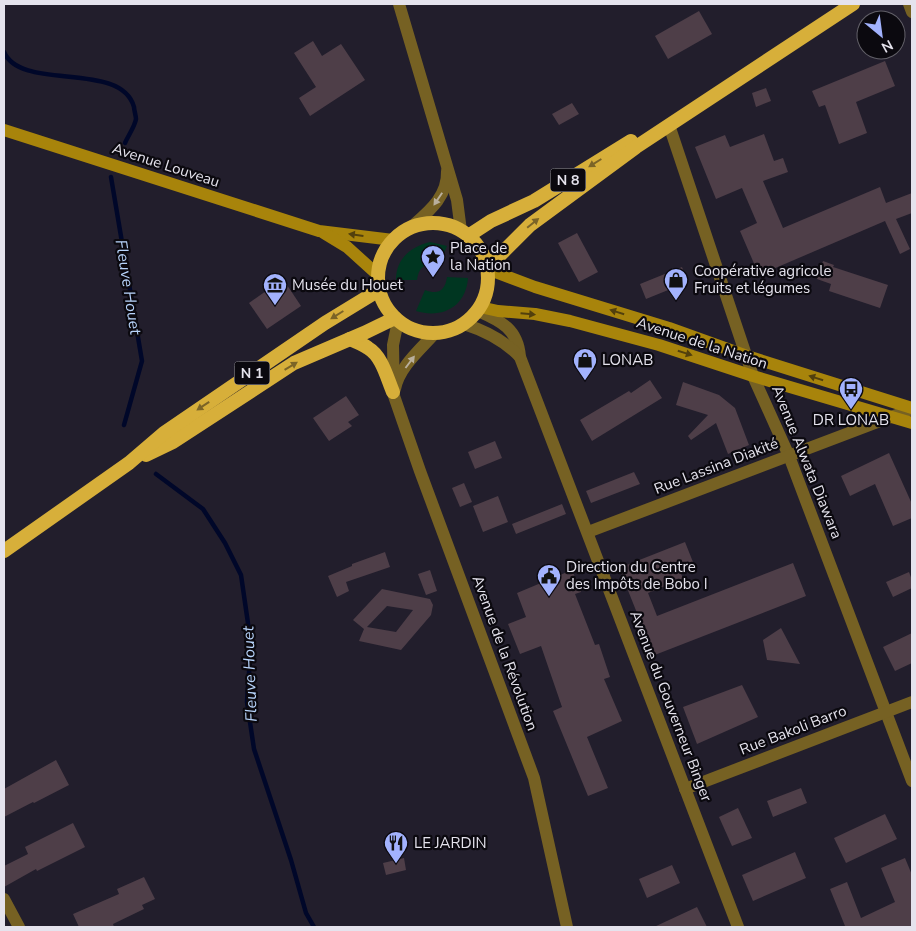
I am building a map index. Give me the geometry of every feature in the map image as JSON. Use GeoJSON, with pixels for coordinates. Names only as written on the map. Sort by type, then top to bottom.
{"type":"FeatureCollection","features":[{"type":"Feature","properties":{"kind":"highway","name":"N 8"},"geometry":{"type":"LineString","coordinates":[[491,264],[530,225],[669,125],[853,4]]}},
{"type":"Feature","properties":{"kind":"highway","name":"N 8"},"geometry":{"type":"LineString","coordinates":[[465,234],[534,201],[633,140],[669,125]]}},
{"type":"Feature","properties":{"kind":"highway"},"geometry":{"type":"LineString","coordinates":[[426,224],[442,224],[465,234],[491,264],[486,291],[479,309],[464,324],[435,333],[415,330],[396,319],[385,305],[379,290],[378,275],[383,256],[393,240],[410,228],[426,224]]}},
{"type":"Feature","properties":{"kind":"highway","name":"N 1"},"geometry":{"type":"LineString","coordinates":[[4,551],[130,463],[164,433],[325,323],[379,290]]}},
{"type":"Feature","properties":{"kind":"highway","name":"N 1"},"geometry":{"type":"LineString","coordinates":[[130,463],[173,442],[294,363],[396,319]]}},
{"type":"Feature","properties":{"kind":"highway"},"geometry":{"type":"LineString","coordinates":[[350,339],[375,353],[380,360],[393,394]]}},
{"type":"Feature","properties":{"kind":"main road","name":"Avenue Louveau"},"geometry":{"type":"LineString","coordinates":[[4,130],[319,230],[393,240]]}},
{"type":"Feature","properties":{"kind":"main road","name":"Avenue Louveau"},"geometry":{"type":"LineString","coordinates":[[319,230],[347,247],[378,275]]}},
{"type":"Feature","properties":{"kind":"main road","name":"Avenue de la Nation"},"geometry":{"type":"LineString","coordinates":[[491,264],[535,287],[669,328],[746,356],[912,408]]}},
{"type":"Feature","properties":{"kind":"main road","name":"Avenue de la Nation"},"geometry":{"type":"LineString","coordinates":[[479,309],[542,315],[570,321],[660,345],[753,376],[912,423]]}},
{"type":"Feature","properties":{"kind":"street"},"geometry":{"type":"LineString","coordinates":[[399,4],[458,200],[465,234]]}},
{"type":"Feature","properties":{"kind":"street"},"geometry":{"type":"LineString","coordinates":[[909,4],[912,12]]}},
{"type":"Feature","properties":{"kind":"street","name":"Avenue Alwata Diawara"},"geometry":{"type":"LineString","coordinates":[[669,125],[753,376],[789,456],[912,781]]}},
{"type":"Feature","properties":{"kind":"street"},"geometry":{"type":"LineString","coordinates":[[410,228],[433,207],[443,192],[447,179],[446,160]]}},
{"type":"Feature","properties":{"kind":"street","name":"Avenue du Gouverneur Binger"},"geometry":{"type":"LineString","coordinates":[[479,309],[509,328],[520,345],[520,357],[738,927]]}},
{"type":"Feature","properties":{"kind":"street","name":"Avenue de la Révolution"},"geometry":{"type":"LineString","coordinates":[[396,319],[393,345],[393,394],[534,778],[567,927]]}},
{"type":"Feature","properties":{"kind":"street","name":"Avenue du Gouverneur Binger"},"geometry":{"type":"LineString","coordinates":[[464,324],[488,332],[520,357]]}},
{"type":"Feature","properties":{"kind":"street"},"geometry":{"type":"LineString","coordinates":[[393,394],[396,382],[407,365],[435,333]]}},
{"type":"Feature","properties":{"kind":"street","name":"Rue Lassina Diakité"},"geometry":{"type":"LineString","coordinates":[[588,532],[912,408]]}},
{"type":"Feature","properties":{"kind":"street","name":"Rue Bakoli Barro"},"geometry":{"type":"LineString","coordinates":[[685,789],[912,702]]}},
{"type":"Feature","properties":{"kind":"street"},"geometry":{"type":"LineString","coordinates":[[4,899],[19,927]]}},
{"type":"Feature","properties":{"kind":"green space"},"geometry":{"type":"Polygon","coordinates":[[[430,242],[447,246],[439,265],[424,266],[419,271],[417,280],[396,280],[401,260],[416,247],[430,242]]]}},
{"type":"Feature","properties":{"kind":"green space"},"geometry":{"type":"Polygon","coordinates":[[[447,277],[468,278],[463,297],[458,303],[443,312],[426,313],[416,311],[425,290],[440,291],[445,286],[447,277]]]}},
{"type":"Feature","properties":{"kind":"building"},"geometry":{"type":"Polygon","coordinates":[[[699,11],[712,34],[668,59],[655,36],[699,11]]]}},
{"type":"Feature","properties":{"kind":"building"},"geometry":{"type":"Polygon","coordinates":[[[313,41],[322,56],[341,44],[365,80],[310,116],[299,98],[316,87],[294,53],[313,41]]]}},
{"type":"Feature","properties":{"kind":"building"},"geometry":{"type":"Polygon","coordinates":[[[885,61],[895,86],[856,102],[867,133],[839,144],[825,105],[819,107],[812,91],[885,61]]]}},
{"type":"Feature","properties":{"kind":"building"},"geometry":{"type":"Polygon","coordinates":[[[766,88],[771,101],[756,107],[752,93],[766,88]]]}},
{"type":"Feature","properties":{"kind":"building"},"geometry":{"type":"Polygon","coordinates":[[[572,103],[579,114],[559,125],[552,114],[572,103]]]}},
{"type":"Feature","properties":{"kind":"building"},"geometry":{"type":"Polygon","coordinates":[[[764,134],[774,161],[783,158],[788,172],[763,181],[783,228],[880,187],[886,203],[912,193],[912,213],[896,219],[910,249],[900,254],[885,221],[759,275],[740,231],[757,223],[742,188],[716,199],[695,147],[725,135],[730,147],[764,134]]]}},
{"type":"Feature","properties":{"kind":"building"},"geometry":{"type":"Polygon","coordinates":[[[577,233],[598,272],[579,282],[558,243],[577,233]]]}},
{"type":"Feature","properties":{"kind":"building"},"geometry":{"type":"Polygon","coordinates":[[[823,261],[834,265],[833,267],[888,285],[880,308],[829,291],[831,284],[817,279],[823,261]]]}},
{"type":"Feature","properties":{"kind":"building"},"geometry":{"type":"Polygon","coordinates":[[[682,267],[688,282],[646,299],[640,284],[682,267]]]}},
{"type":"Feature","properties":{"kind":"building"},"geometry":{"type":"Polygon","coordinates":[[[283,279],[301,306],[267,329],[249,303],[283,279]]]}},
{"type":"Feature","properties":{"kind":"building"},"geometry":{"type":"Polygon","coordinates":[[[650,380],[662,398],[592,441],[580,420],[629,391],[631,393],[650,380]]]}},
{"type":"Feature","properties":{"kind":"building"},"geometry":{"type":"Polygon","coordinates":[[[683,382],[719,395],[735,408],[749,445],[728,454],[716,423],[691,440],[688,436],[708,415],[676,405],[683,382]]]}},
{"type":"Feature","properties":{"kind":"building"},"geometry":{"type":"Polygon","coordinates":[[[346,396],[359,415],[348,422],[352,426],[329,441],[313,418],[346,396]]]}},
{"type":"Feature","properties":{"kind":"building"},"geometry":{"type":"Polygon","coordinates":[[[495,441],[502,458],[475,469],[468,452],[495,441]]]}},
{"type":"Feature","properties":{"kind":"building"},"geometry":{"type":"Polygon","coordinates":[[[889,453],[912,504],[912,518],[893,526],[875,484],[850,496],[841,476],[889,453]]]}},
{"type":"Feature","properties":{"kind":"building"},"geometry":{"type":"Polygon","coordinates":[[[634,472],[640,484],[591,503],[586,491],[634,472]]]}},
{"type":"Feature","properties":{"kind":"building"},"geometry":{"type":"Polygon","coordinates":[[[464,483],[472,502],[460,507],[452,488],[464,483]]]}},
{"type":"Feature","properties":{"kind":"building"},"geometry":{"type":"Polygon","coordinates":[[[498,496],[508,522],[483,532],[473,506],[498,496]]]}},
{"type":"Feature","properties":{"kind":"building"},"geometry":{"type":"Polygon","coordinates":[[[562,504],[566,514],[516,534],[512,524],[562,504]]]}},
{"type":"Feature","properties":{"kind":"building"},"geometry":{"type":"Polygon","coordinates":[[[685,542],[695,567],[681,573],[683,579],[648,593],[657,616],[793,563],[806,596],[647,658],[635,625],[641,623],[619,568],[685,542]]]}},
{"type":"Feature","properties":{"kind":"building"},"geometry":{"type":"Polygon","coordinates":[[[385,552],[390,567],[346,582],[349,591],[337,597],[328,576],[352,566],[352,564],[385,552]]]}},
{"type":"Feature","properties":{"kind":"building"},"geometry":{"type":"Polygon","coordinates":[[[430,570],[437,591],[426,595],[418,574],[430,570]]]}},
{"type":"Feature","properties":{"kind":"building"},"geometry":{"type":"Polygon","coordinates":[[[572,570],[581,592],[575,594],[595,645],[599,644],[610,677],[604,679],[622,721],[587,737],[608,788],[588,796],[553,711],[562,707],[541,646],[520,654],[508,624],[526,617],[517,593],[572,570]]]}},
{"type":"Feature","properties":{"kind":"building"},"geometry":{"type":"Polygon","coordinates":[[[909,572],[912,588],[893,597],[886,582],[909,572]]]}},
{"type":"Feature","properties":{"kind":"building"},"geometry":{"type":"Polygon","coordinates":[[[382,589],[430,599],[433,605],[431,615],[401,650],[359,641],[364,629],[353,620],[382,589]],[[387,606],[367,627],[396,632],[413,610],[387,606]]]}},
{"type":"Feature","properties":{"kind":"building"},"geometry":{"type":"Polygon","coordinates":[[[781,628],[800,664],[767,660],[763,640],[781,628]]]}},
{"type":"Feature","properties":{"kind":"building"},"geometry":{"type":"Polygon","coordinates":[[[912,633],[912,663],[895,671],[883,647],[912,633]]]}},
{"type":"Feature","properties":{"kind":"building"},"geometry":{"type":"Polygon","coordinates":[[[742,685],[758,717],[697,744],[683,707],[742,685]]]}},
{"type":"Feature","properties":{"kind":"building"},"geometry":{"type":"Polygon","coordinates":[[[56,760],[69,785],[4,817],[4,789],[56,760]]]}},
{"type":"Feature","properties":{"kind":"building"},"geometry":{"type":"Polygon","coordinates":[[[801,788],[807,803],[773,817],[767,801],[801,788]]]}},
{"type":"Feature","properties":{"kind":"building"},"geometry":{"type":"Polygon","coordinates":[[[738,808],[752,838],[732,846],[719,817],[738,808]]]}},
{"type":"Feature","properties":{"kind":"building"},"geometry":{"type":"Polygon","coordinates":[[[885,814],[897,839],[846,863],[834,838],[885,814]]]}},
{"type":"Feature","properties":{"kind":"building"},"geometry":{"type":"Polygon","coordinates":[[[73,823],[85,847],[37,871],[36,869],[4,887],[4,866],[28,854],[25,847],[73,823]]]}},
{"type":"Feature","properties":{"kind":"building"},"geometry":{"type":"Polygon","coordinates":[[[795,852],[806,878],[753,901],[742,875],[795,852]]]}},
{"type":"Feature","properties":{"kind":"building"},"geometry":{"type":"Polygon","coordinates":[[[404,858],[406,870],[386,875],[383,863],[404,858]]]}},
{"type":"Feature","properties":{"kind":"building"},"geometry":{"type":"Polygon","coordinates":[[[905,858],[912,875],[912,927],[842,927],[845,926],[830,889],[847,882],[861,918],[895,902],[881,868],[905,858]]]}},
{"type":"Feature","properties":{"kind":"building"},"geometry":{"type":"Polygon","coordinates":[[[672,865],[680,883],[647,898],[639,879],[672,865]]]}},
{"type":"Feature","properties":{"kind":"building"},"geometry":{"type":"Polygon","coordinates":[[[144,877],[155,899],[142,905],[144,909],[113,924],[114,927],[79,927],[73,914],[119,894],[117,889],[144,877]]]}},
{"type":"Feature","properties":{"kind":"building"},"geometry":{"type":"Polygon","coordinates":[[[697,907],[707,927],[654,927],[697,907]]]}},
{"type":"Feature","properties":{"kind":"waterway","name":"Fleuve Houet"},"geometry":{"type":"LineString","coordinates":[[4,52],[14,64],[30,71],[49,75],[92,79],[111,84],[125,93],[134,107],[136,119],[125,143]]}},
{"type":"Feature","properties":{"kind":"waterway","name":"Fleuve Houet"},"geometry":{"type":"LineString","coordinates":[[111,177],[142,361],[124,425]]}},
{"type":"Feature","properties":{"kind":"waterway","name":"Fleuve Houet"},"geometry":{"type":"LineString","coordinates":[[156,474],[203,509],[225,543],[241,575],[251,644],[247,702],[254,749],[291,860],[306,913],[314,927]]}},
{"type":"Feature","properties":{"kind":"place","name":"Place de la Nation"},"geometry":{"type":"Point","coordinates":[433,278]}},
{"type":"Feature","properties":{"kind":"place","name":"Coopérative agricole Fruits et légumes"},"geometry":{"type":"Point","coordinates":[676,301]}},
{"type":"Feature","properties":{"kind":"place","name":"Musée du Houet"},"geometry":{"type":"Point","coordinates":[275,306]}},
{"type":"Feature","properties":{"kind":"place","name":"LONAB"},"geometry":{"type":"Point","coordinates":[585,381]}},
{"type":"Feature","properties":{"kind":"place","name":"DR LONAB"},"geometry":{"type":"Point","coordinates":[851,410]}},
{"type":"Feature","properties":{"kind":"place","name":"Direction du Centre des Impôts de Bobo I"},"geometry":{"type":"Point","coordinates":[549,597]}},
{"type":"Feature","properties":{"kind":"place","name":"LE JARDIN"},"geometry":{"type":"Point","coordinates":[396,864]}}]}
